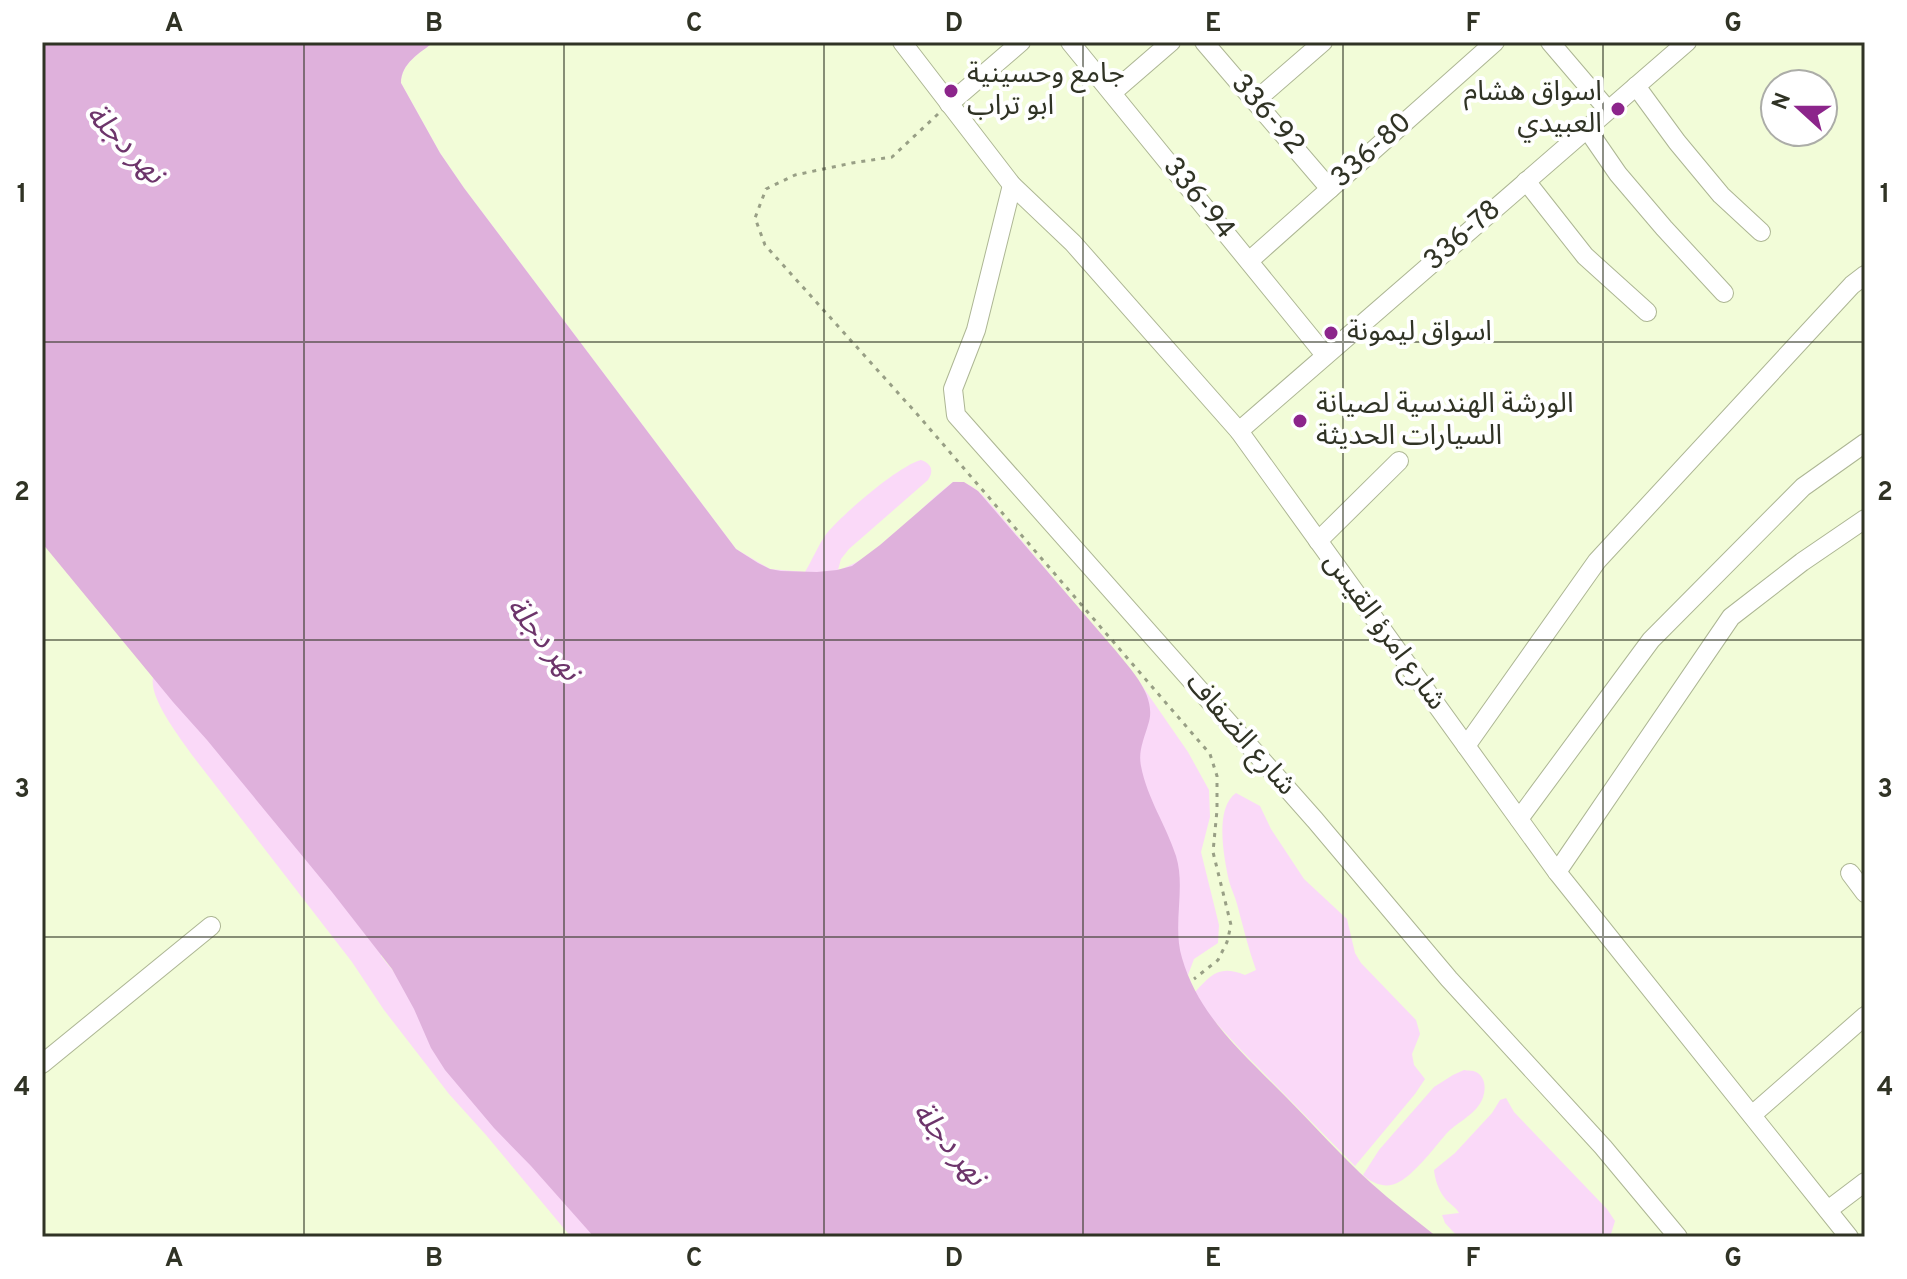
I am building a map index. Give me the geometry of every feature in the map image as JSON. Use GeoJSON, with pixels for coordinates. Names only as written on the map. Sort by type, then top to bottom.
{"type":"FeatureCollection","features":[{"type":"Feature","properties":{"kind":"street","name":"شارع امرؤ القيس"},"geometry":{"type":"LineString","coordinates":[[902,42],[1012,185],[1073,243],[1239,431],[1557,872],[1849,1237]]}},
{"type":"Feature","properties":{"kind":"street"},"geometry":{"type":"LineString","coordinates":[[949,104],[1021,42]]}},
{"type":"Feature","properties":{"kind":"street","name":"336-94"},"geometry":{"type":"LineString","coordinates":[[1070,42],[1325,355]]}},
{"type":"Feature","properties":{"kind":"street"},"geometry":{"type":"LineString","coordinates":[[1112,93],[1171,42]]}},
{"type":"Feature","properties":{"kind":"street","name":"336-92"},"geometry":{"type":"LineString","coordinates":[[1204,42],[1330,189]]}},
{"type":"Feature","properties":{"kind":"street"},"geometry":{"type":"LineString","coordinates":[[1255,101],[1323,42]]}},
{"type":"Feature","properties":{"kind":"street","name":"336-80"},"geometry":{"type":"LineString","coordinates":[[1249,261],[1495,42]]}},
{"type":"Feature","properties":{"kind":"street"},"geometry":{"type":"LineString","coordinates":[[1550,42],[1608,110]]}},
{"type":"Feature","properties":{"kind":"street","name":"336-78"},"geometry":{"type":"LineString","coordinates":[[1239,431],[1687,42]]}},
{"type":"Feature","properties":{"kind":"street"},"geometry":{"type":"LineString","coordinates":[[1636,86],[1721,195],[1761,232]]}},
{"type":"Feature","properties":{"kind":"street"},"geometry":{"type":"LineString","coordinates":[[1587,129],[1618,174],[1724,293]]}},
{"type":"Feature","properties":{"kind":"street"},"geometry":{"type":"LineString","coordinates":[[1526,181],[1585,256],[1647,312]]}},
{"type":"Feature","properties":{"kind":"street","name":"شارع الضفاف"},"geometry":{"type":"LineString","coordinates":[[1012,185],[976,330],[953,389],[956,415],[1306,809],[1449,979],[1603,1147],[1678,1237]]}},
{"type":"Feature","properties":{"kind":"street"},"geometry":{"type":"LineString","coordinates":[[1466,746],[1597,561],[1852,285],[1865,275]]}},
{"type":"Feature","properties":{"kind":"street"},"geometry":{"type":"LineString","coordinates":[[1519,819],[1651,640],[1803,487],[1865,443]]}},
{"type":"Feature","properties":{"kind":"street"},"geometry":{"type":"LineString","coordinates":[[1318,541],[1399,461]]}},
{"type":"Feature","properties":{"kind":"street"},"geometry":{"type":"LineString","coordinates":[[1557,872],[1731,617],[1802,562],[1865,519]]}},
{"type":"Feature","properties":{"kind":"street"},"geometry":{"type":"LineString","coordinates":[[1850,873],[1865,893]]}},
{"type":"Feature","properties":{"kind":"street"},"geometry":{"type":"LineString","coordinates":[[42,1064],[211,926]]}},
{"type":"Feature","properties":{"kind":"street"},"geometry":{"type":"LineString","coordinates":[[1752,1115],[1865,1016]]}},
{"type":"Feature","properties":{"kind":"street"},"geometry":{"type":"LineString","coordinates":[[1828,1210],[1865,1182]]}},
{"type":"Feature","properties":{"kind":"path"},"geometry":{"type":"LineString","coordinates":[[949,104],[892,157],[795,175],[766,189],[755,218],[765,245],[917,414],[1210,754],[1217,776],[1213,852],[1231,925],[1218,960],[1194,979]]}},
{"type":"Feature","properties":{"kind":"shaded area"},"geometry":{"type":"Polygon","coordinates":[[[434,42],[408,64],[401,83],[440,153],[736,549],[770,569],[805,572],[827,533],[845,514],[885,481],[921,460],[931,468],[928,480],[849,549],[841,559],[838,570],[883,544],[953,482],[966,484],[977,490],[996,510],[1134,674],[1188,752],[1209,790],[1210,817],[1201,852],[1219,925],[1218,943],[1194,959],[1188,975],[1195,992],[1206,980],[1222,971],[1245,975],[1256,970],[1229,881],[1222,834],[1225,810],[1236,793],[1260,806],[1271,829],[1304,879],[1347,919],[1355,953],[1361,963],[1416,1020],[1420,1034],[1412,1054],[1414,1065],[1425,1079],[1355,1166],[1240,1049],[1208,1014],[1195,993],[941,793],[343,108],[434,42]]]}},
{"type":"Feature","properties":{"kind":"shaded area"},"geometry":{"type":"Polygon","coordinates":[[[160,674],[381,945],[381,956],[609,1237],[571,1237],[449,1094],[384,1010],[352,962],[180,739],[156,696],[153,678],[160,674]]]}},
{"type":"Feature","properties":{"kind":"shaded area"},"geometry":{"type":"Polygon","coordinates":[[[1464,1070],[1476,1072],[1483,1078],[1483,1097],[1476,1109],[1450,1130],[1403,1180],[1384,1185],[1374,1183],[1363,1175],[1379,1150],[1434,1087],[1464,1070]]]}},
{"type":"Feature","properties":{"kind":"shaded area"},"geometry":{"type":"Polygon","coordinates":[[[1506,1098],[1514,1112],[1607,1209],[1615,1221],[1610,1237],[1458,1237],[1445,1223],[1442,1215],[1459,1213],[1442,1194],[1434,1170],[1455,1153],[1500,1100],[1506,1098]]]}},
{"type":"Feature","properties":{"kind":"water","name":"نهر دجلة"},"geometry":{"type":"Polygon","coordinates":[[[42,42],[434,42],[408,64],[401,83],[440,153],[736,549],[770,569],[837,570],[852,566],[880,545],[953,482],[964,482],[978,491],[1142,685],[1150,715],[1140,761],[1148,789],[1176,856],[1180,881],[1179,945],[1200,999],[1225,1034],[1349,1162],[1437,1237],[594,1237],[445,1070],[392,969],[332,892],[42,543],[42,42]]]}},
{"type":"Feature","properties":{"kind":"place","name":"جامع وحسينية ابو تراب"},"geometry":{"type":"Point","coordinates":[951,91]}},
{"type":"Feature","properties":{"kind":"place","name":"اسواق هشام العبيدي"},"geometry":{"type":"Point","coordinates":[1618,109]}},
{"type":"Feature","properties":{"kind":"place","name":"اسواق ليمونة"},"geometry":{"type":"Point","coordinates":[1331,333]}},
{"type":"Feature","properties":{"kind":"place","name":"الورشة الهندسية لصيانة السيارات الحديثة"},"geometry":{"type":"Point","coordinates":[1300,421]}}]}
